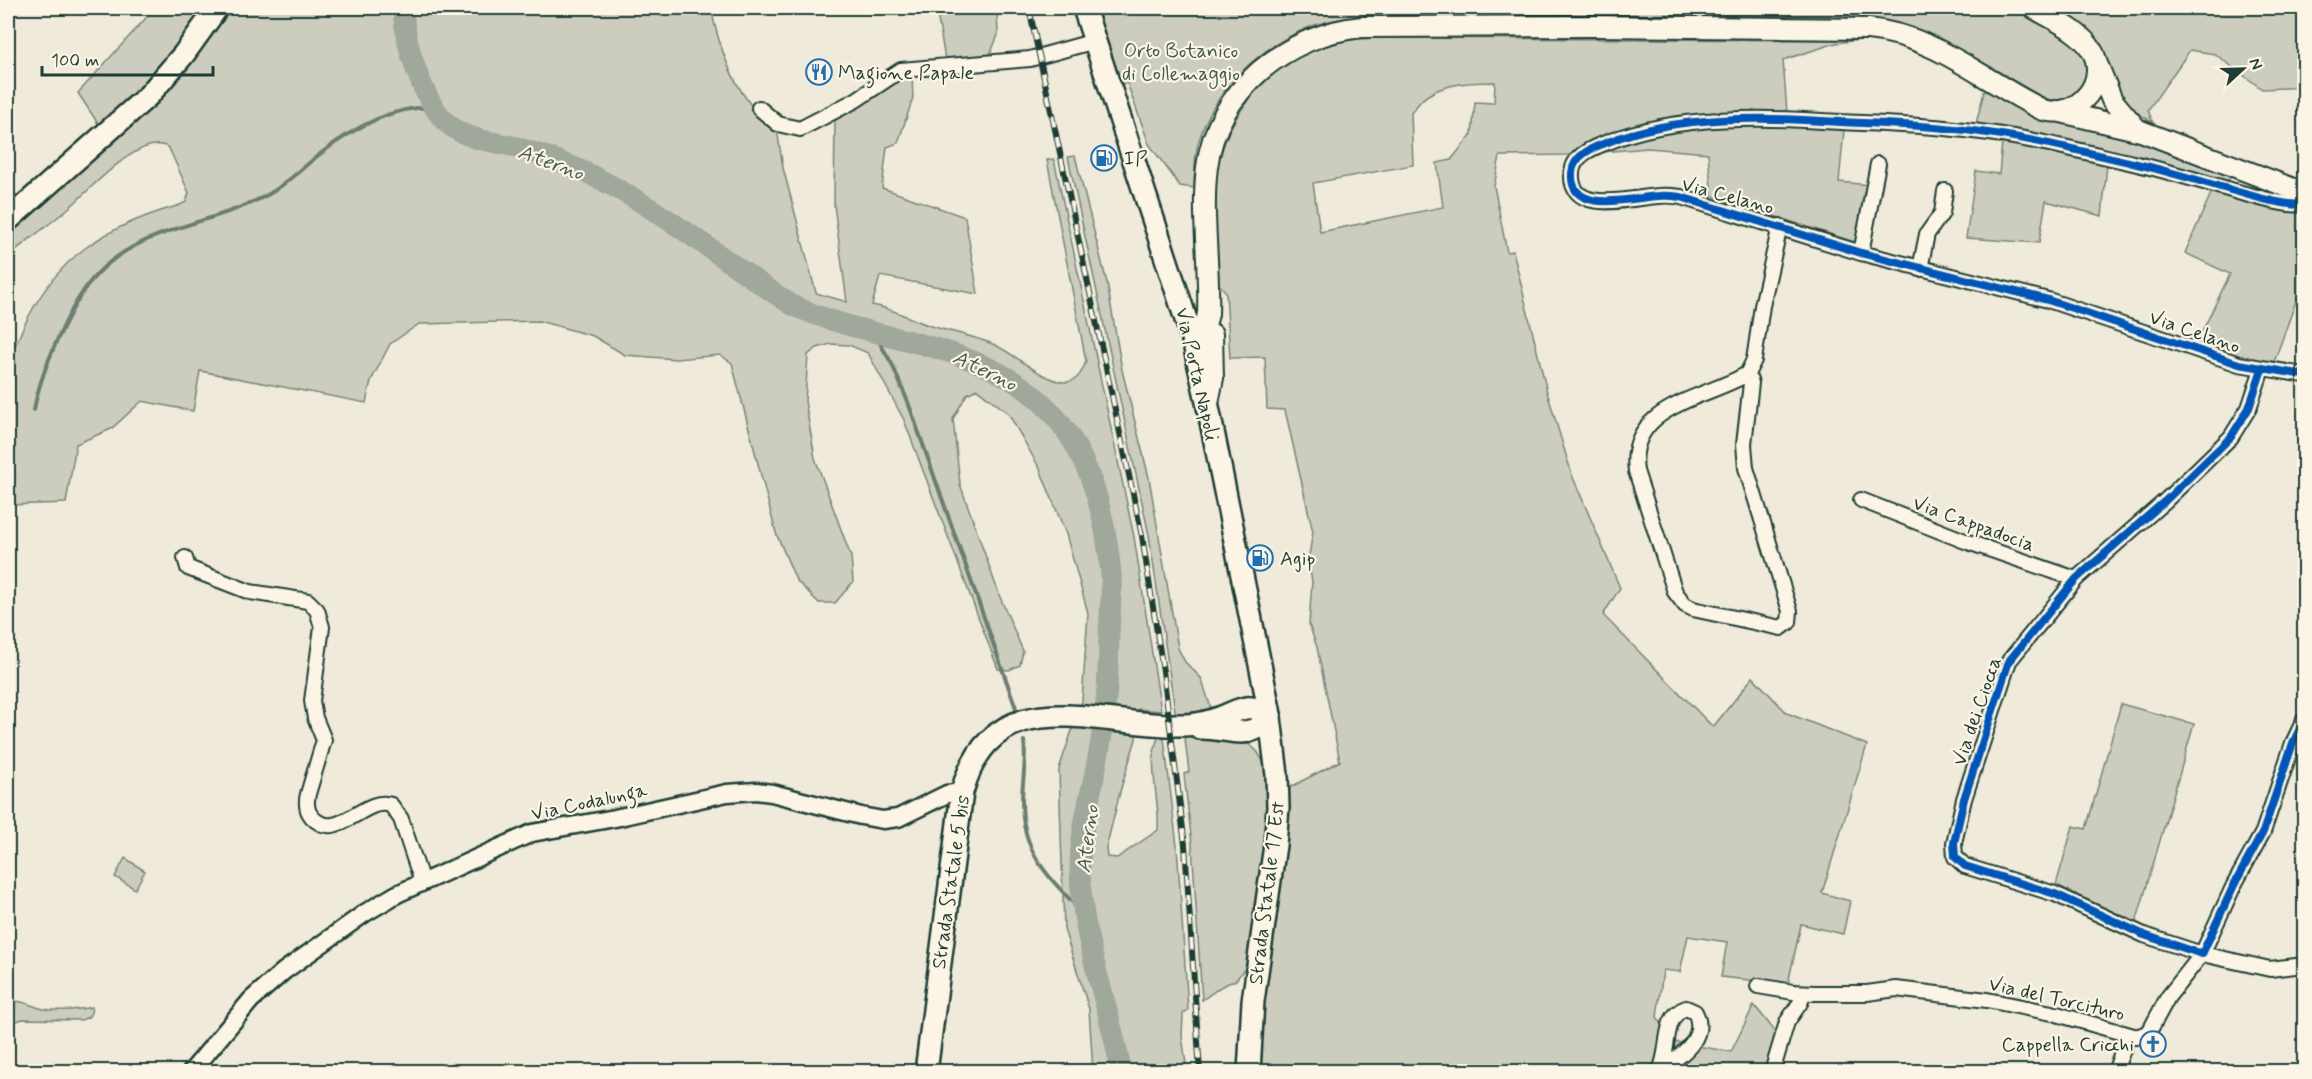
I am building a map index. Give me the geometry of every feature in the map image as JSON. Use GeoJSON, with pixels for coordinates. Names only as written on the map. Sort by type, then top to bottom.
{"type":"FeatureCollection","features":[{"type":"Feature","properties":{"kind":"main road"},"geometry":{"type":"LineString","coordinates":[[8,220],[149,95],[184,54],[217,8]]}},
{"type":"Feature","properties":{"kind":"main road","name":"Via Porta Napoli"},"geometry":{"type":"LineString","coordinates":[[1084,8],[1200,332],[1208,406],[1270,715]]}},
{"type":"Feature","properties":{"kind":"main road"},"geometry":{"type":"LineString","coordinates":[[2034,8],[2081,38],[2091,48],[2112,100],[2140,130]]}},
{"type":"Feature","properties":{"kind":"main road"},"geometry":{"type":"LineString","coordinates":[[1200,332],[1209,294],[1205,181],[1209,154],[1220,123],[1241,91],[1274,59],[1308,40],[1348,29],[1435,26],[1608,26],[1878,30],[1927,44],[2038,107],[2080,108],[2304,193]]}},
{"type":"Feature","properties":{"kind":"main road"},"geometry":{"type":"LineString","coordinates":[[2080,108],[2097,76],[2095,58]]}},
{"type":"Feature","properties":{"kind":"main road"},"geometry":{"type":"LineString","coordinates":[[1235,721],[1250,691],[1258,661]]}},
{"type":"Feature","properties":{"kind":"main road","name":"Strada Statale 5 bis"},"geometry":{"type":"LineString","coordinates":[[926,1071],[962,792],[973,763],[989,741],[1024,719],[1052,715],[1170,728],[1213,728],[1235,721],[1254,731],[1270,715]]}},
{"type":"Feature","properties":{"kind":"main road","name":"Strada Statale 17 Est"},"geometry":{"type":"LineString","coordinates":[[1249,1071],[1253,1000],[1275,845],[1278,807],[1270,715]]}},
{"type":"Feature","properties":{"kind":"main road","name":"Strada Statale 5 bis"},"geometry":{"type":"LineString","coordinates":[[1235,721],[1248,738],[1261,748],[1277,775]]}},
{"type":"Feature","properties":{"kind":"street"},"geometry":{"type":"LineString","coordinates":[[759,108],[778,124],[800,129],[856,100],[901,70],[1029,59],[1095,41]]}},
{"type":"Feature","properties":{"kind":"street","name":"Via Celano"},"geometry":{"type":"LineString","coordinates":[[2304,205],[2260,198],[2133,163],[1980,132],[1776,118],[1717,121],[1643,131],[1594,148],[1579,158],[1572,170],[1577,190],[1590,200],[1608,202],[1659,196],[1682,197],[1861,253],[2017,291],[2240,364],[2304,375]]}},
{"type":"Feature","properties":{"kind":"street"},"geometry":{"type":"LineString","coordinates":[[1861,253],[1878,164]]}},
{"type":"Feature","properties":{"kind":"street"},"geometry":{"type":"LineString","coordinates":[[2221,187],[2234,182],[2235,174],[2230,165]]}},
{"type":"Feature","properties":{"kind":"street"},"geometry":{"type":"LineString","coordinates":[[2238,192],[2270,180],[2275,186],[2274,193],[2267,198],[2260,198]]}},
{"type":"Feature","properties":{"kind":"street"},"geometry":{"type":"LineString","coordinates":[[1920,269],[1925,237],[1942,213],[1945,191]]}},
{"type":"Feature","properties":{"kind":"street"},"geometry":{"type":"LineString","coordinates":[[1747,374],[1751,383],[1744,459],[1751,489],[1790,611],[1789,622],[1781,628],[1772,628],[1693,609],[1682,602],[1676,592],[1636,471],[1639,439],[1657,416],[1747,374],[1754,360],[1762,306],[1780,226]]}},
{"type":"Feature","properties":{"kind":"street","name":"Via dei Ciocca"},"geometry":{"type":"LineString","coordinates":[[2202,954],[2144,935],[2055,894],[1965,866],[1955,857],[1954,843],[1964,800],[2009,661],[2076,579],[2165,501],[2231,437],[2249,408],[2262,369]]}},
{"type":"Feature","properties":{"kind":"street","name":"Via Cappadocia"},"geometry":{"type":"LineString","coordinates":[[1861,500],[2036,567],[2076,579]]}},
{"type":"Feature","properties":{"kind":"street"},"geometry":{"type":"LineString","coordinates":[[185,558],[186,566],[197,573],[222,580],[246,591],[304,600],[315,607],[321,618],[321,627],[312,706],[324,740],[307,799],[309,812],[319,822],[335,824],[375,804],[384,802],[391,804],[399,814],[422,882]]}},
{"type":"Feature","properties":{"kind":"street","name":"Via del Torcituro"},"geometry":{"type":"LineString","coordinates":[[1758,986],[1804,993],[1867,993],[1903,989],[1987,1000],[2044,1011],[2093,1023],[2128,1035],[2142,1036],[2149,1032],[2168,997],[2202,954],[2231,891],[2263,832],[2293,743],[2304,720]]}},
{"type":"Feature","properties":{"kind":"street","name":"Via Codalunga"},"geometry":{"type":"LineString","coordinates":[[190,1071],[248,1003],[285,971],[365,913],[422,882],[532,833],[615,818],[726,793],[756,791],[772,793],[883,820],[898,818],[947,794],[962,792]]}},
{"type":"Feature","properties":{"kind":"street"},"geometry":{"type":"LineString","coordinates":[[2202,954],[2270,969],[2304,965]]}},
{"type":"Feature","properties":{"kind":"street"},"geometry":{"type":"LineString","coordinates":[[1772,1071],[1787,1022],[1804,993]]}},
{"type":"Feature","properties":{"kind":"street"},"geometry":{"type":"LineString","coordinates":[[2115,1071],[2128,1035]]}},
{"type":"Feature","properties":{"kind":"street","name":"Via Codalunga"},"geometry":{"type":"LineString","coordinates":[[183,1071],[210,1046]]}},
{"type":"Feature","properties":{"kind":"green space"},"geometry":{"type":"Polygon","coordinates":[[[155,8],[209,8],[152,80],[101,128],[78,93],[155,8]]]}},
{"type":"Feature","properties":{"kind":"green space"},"geometry":{"type":"Polygon","coordinates":[[[228,8],[711,8],[717,35],[739,88],[756,111],[777,129],[783,168],[816,293],[847,302],[834,205],[835,117],[894,79],[912,76],[913,98],[898,143],[887,147],[882,188],[965,217],[978,294],[880,276],[872,305],[995,345],[1048,377],[1069,382],[1081,372],[1086,361],[1047,160],[1054,159],[1134,537],[1161,711],[1138,709],[1136,739],[1106,848],[1107,857],[1117,858],[1158,830],[1153,764],[1157,740],[1163,730],[1177,846],[1188,1010],[1183,1014],[1182,1036],[1187,1071],[1093,1071],[1089,1009],[1064,929],[1059,769],[1082,701],[1088,613],[1066,534],[1040,469],[1008,413],[977,389],[967,394],[953,419],[960,484],[1000,597],[1023,651],[1020,665],[1009,670],[998,669],[904,420],[868,353],[849,345],[831,344],[817,348],[808,355],[805,401],[815,458],[851,557],[853,582],[835,603],[819,603],[796,580],[776,533],[732,363],[720,355],[676,359],[625,355],[593,336],[539,321],[419,324],[390,344],[371,381],[366,403],[200,371],[193,411],[142,401],[111,429],[76,444],[66,503],[8,505],[7,369],[12,351],[35,304],[50,282],[85,248],[128,223],[186,202],[189,193],[169,148],[158,145],[145,147],[116,165],[70,207],[8,256],[8,231],[78,171],[204,42],[228,8]]]}},
{"type":"Feature","properties":{"kind":"green space"},"geometry":{"type":"Polygon","coordinates":[[[936,8],[997,8],[998,35],[989,57],[945,59],[936,8]]]}},
{"type":"Feature","properties":{"kind":"green space","name":"Orto Botanico di Collemaggio"},"geometry":{"type":"Polygon","coordinates":[[[1092,8],[2016,8],[2066,38],[2077,48],[2084,59],[2087,72],[2083,85],[2077,92],[2064,99],[2050,100],[1961,50],[1929,35],[1895,23],[1858,16],[1464,15],[1348,18],[1315,25],[1295,33],[1258,57],[1241,72],[1213,107],[1204,127],[1196,153],[1194,188],[1180,186],[1149,144],[1127,83],[1118,85],[1092,8]]]}},
{"type":"Feature","properties":{"kind":"green space"},"geometry":{"type":"Polygon","coordinates":[[[2052,8],[2304,8],[2304,87],[2262,89],[2215,54],[2190,50],[2148,110],[2153,123],[2124,104],[2112,79],[2104,51],[2095,37],[2052,8]]]}},
{"type":"Feature","properties":{"kind":"green space"},"geometry":{"type":"Polygon","coordinates":[[[1370,38],[1860,40],[1836,43],[1783,60],[1788,125],[1844,130],[1839,182],[1870,185],[1855,242],[1712,196],[1708,153],[1648,148],[1567,155],[1500,156],[1494,186],[1507,252],[1513,251],[1547,392],[1572,475],[1620,588],[1603,615],[1713,727],[1753,677],[1787,713],[1867,745],[1822,893],[1850,901],[1843,934],[1801,924],[1788,984],[1721,977],[1727,942],[1688,936],[1680,972],[1663,970],[1657,1017],[1675,1042],[1731,1052],[1754,1005],[1778,1035],[1768,1071],[1256,1071],[1285,790],[1340,761],[1317,647],[1309,625],[1312,581],[1308,561],[1313,532],[1285,410],[1267,409],[1265,357],[1230,358],[1226,292],[1218,283],[1215,214],[1217,173],[1229,132],[1253,95],[1268,79],[1303,54],[1343,41],[1370,38]],[[1495,82],[1452,86],[1425,97],[1411,113],[1413,165],[1313,183],[1320,232],[1443,207],[1437,163],[1451,160],[1472,134],[1475,102],[1494,103],[1495,82]]]}},
{"type":"Feature","properties":{"kind":"green space"},"geometry":{"type":"Polygon","coordinates":[[[1985,88],[2022,109],[2125,134],[2230,175],[2230,178],[2226,182],[1976,124],[1985,88]]]}},
{"type":"Feature","properties":{"kind":"green space"},"geometry":{"type":"Polygon","coordinates":[[[2002,142],[2107,164],[2102,216],[2046,201],[2039,243],[1966,238],[1976,171],[1999,174],[2002,142]]]}},
{"type":"Feature","properties":{"kind":"green space"},"geometry":{"type":"Polygon","coordinates":[[[1075,156],[1107,283],[1122,370],[1149,478],[1178,648],[1185,662],[1201,678],[1213,714],[1257,751],[1267,772],[1269,810],[1254,947],[1245,968],[1236,980],[1222,986],[1202,1000],[1192,844],[1184,774],[1189,772],[1184,731],[1178,731],[1149,535],[1068,157],[1075,156]]]}},
{"type":"Feature","properties":{"kind":"green space"},"geometry":{"type":"Polygon","coordinates":[[[2212,191],[2304,209],[2304,301],[2296,301],[2273,365],[2246,359],[2197,342],[2230,274],[2185,253],[2212,191]]]}},
{"type":"Feature","properties":{"kind":"green space"},"geometry":{"type":"Polygon","coordinates":[[[2121,704],[2194,724],[2136,923],[2056,885],[2073,826],[2086,829],[2121,704]]]}},
{"type":"Feature","properties":{"kind":"green space"},"geometry":{"type":"Polygon","coordinates":[[[125,858],[145,871],[135,889],[115,877],[125,858]]]}},
{"type":"Feature","properties":{"kind":"green space"},"geometry":{"type":"Polygon","coordinates":[[[13,1001],[56,1010],[92,1007],[89,1016],[80,1020],[22,1019],[12,1023],[8,1020],[8,1003],[13,1001]]]}},
{"type":"Feature","properties":{"kind":"waterway","name":"Aterno"},"geometry":{"type":"LineString","coordinates":[[403,8],[407,37],[416,70],[430,101],[439,114],[455,129],[472,137],[517,147],[551,158],[612,186],[665,218],[792,305],[850,326],[940,349],[997,372],[1024,388],[1062,425],[1076,447],[1096,496],[1108,548],[1111,575],[1105,709],[1085,818],[1080,868],[1081,894],[1090,946],[1121,1072]]}},
{"type":"Feature","properties":{"kind":"waterway"},"geometry":{"type":"LineString","coordinates":[[34,410],[43,377],[67,319],[87,286],[115,258],[157,236],[225,213],[269,194],[332,145],[374,121],[405,110],[436,108]]}},
{"type":"Feature","properties":{"kind":"waterway"},"geometry":{"type":"LineString","coordinates":[[874,333],[892,364],[908,402],[1017,711]]}},
{"type":"Feature","properties":{"kind":"waterway"},"geometry":{"type":"LineString","coordinates":[[1024,741],[1023,820],[1032,851],[1049,876],[1083,913]]}},
{"type":"Feature","properties":{"kind":"railway"},"geometry":{"type":"LineString","coordinates":[[1029,8],[1142,536],[1163,671],[1185,845],[1200,1072]]}},
{"type":"Feature","properties":{"kind":"cycle path"},"geometry":{"type":"LineString","coordinates":[[2304,205],[2271,201],[2146,166],[2013,137],[1940,127],[1813,120],[1723,120],[1663,126],[1635,133],[1591,149],[1576,161],[1572,173],[1574,187],[1581,195],[1592,200],[1620,201],[1664,196],[1681,197],[1861,253],[2048,300],[2239,364],[2304,375]]}},
{"type":"Feature","properties":{"kind":"cycle path"},"geometry":{"type":"LineString","coordinates":[[2262,369],[2249,408],[2231,437],[2165,501],[2076,579],[2009,661],[1964,799],[1954,843],[1955,857],[1965,866],[2055,894],[2144,935],[2202,954],[2234,885],[2263,832],[2293,743],[2304,720]]}},
{"type":"Feature","properties":{"kind":"place","name":"Magione Papale"},"geometry":{"type":"Point","coordinates":[819,72]}},
{"type":"Feature","properties":{"kind":"place","name":"IP"},"geometry":{"type":"Point","coordinates":[1104,158]}},
{"type":"Feature","properties":{"kind":"place","name":"Agip"},"geometry":{"type":"Point","coordinates":[1260,558]}},
{"type":"Feature","properties":{"kind":"place","name":"Cappella Cricchi"},"geometry":{"type":"Point","coordinates":[2153,1044]}}]}
